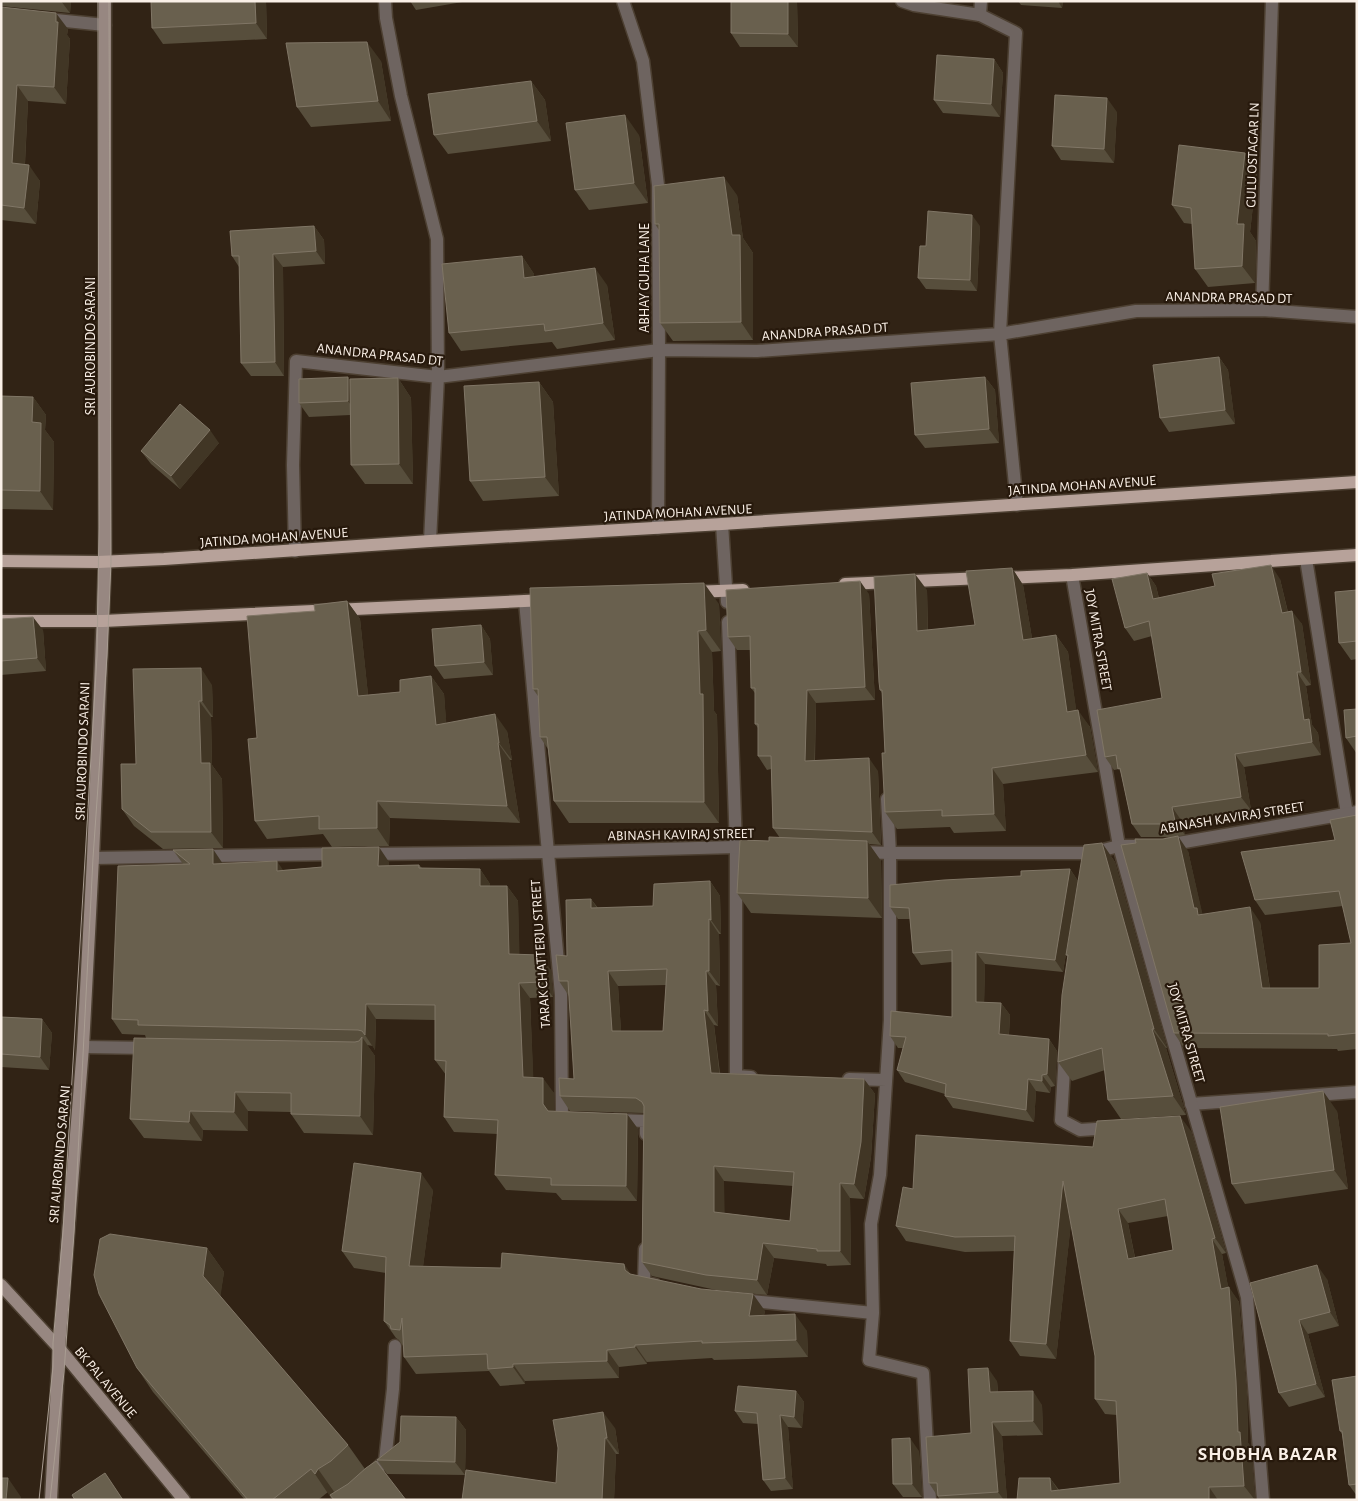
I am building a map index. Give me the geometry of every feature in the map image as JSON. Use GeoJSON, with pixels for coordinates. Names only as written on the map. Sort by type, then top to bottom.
{"type":"FeatureCollection","features":[{"type":"Feature","properties":{"kind":"main road","name":"SRI AUROBINDO SARANI"},"geometry":{"type":"LineString","coordinates":[[51,1500],[59,1348],[83,1046],[103,622],[105,562],[105,1]]}},
{"type":"Feature","properties":{"kind":"main road","name":"JATINDA MOHAN AVENUE"},"geometry":{"type":"LineString","coordinates":[[1,561],[105,562],[295,551],[1357,482]]}},
{"type":"Feature","properties":{"kind":"main road"},"geometry":{"type":"LineString","coordinates":[[837,584],[877,587],[1357,555]]}},
{"type":"Feature","properties":{"kind":"main road"},"geometry":{"type":"LineString","coordinates":[[679,593],[757,589]]}},
{"type":"Feature","properties":{"kind":"main road"},"geometry":{"type":"LineString","coordinates":[[1,621],[103,622],[554,600]]}},
{"type":"Feature","properties":{"kind":"main road","name":"BK PAL AVENUE"},"geometry":{"type":"LineString","coordinates":[[1,1285],[59,1348],[184,1500]]}},
{"type":"Feature","properties":{"kind":"street"},"geometry":{"type":"LineString","coordinates":[[384,1],[401,96],[437,239],[438,377],[430,541]]}},
{"type":"Feature","properties":{"kind":"street","name":"ABHAY GUHA LANE"},"geometry":{"type":"LineString","coordinates":[[623,1],[643,61],[658,184],[658,528]]}},
{"type":"Feature","properties":{"kind":"street"},"geometry":{"type":"LineString","coordinates":[[902,1],[914,5],[980,15],[1016,32],[1000,334],[1017,505]]}},
{"type":"Feature","properties":{"kind":"street"},"geometry":{"type":"LineString","coordinates":[[980,15],[981,1]]}},
{"type":"Feature","properties":{"kind":"street","name":"GULU OSTAGAR LN"},"geometry":{"type":"LineString","coordinates":[[1262,310],[1272,1]]}},
{"type":"Feature","properties":{"kind":"street"},"geometry":{"type":"LineString","coordinates":[[30,17],[105,25]]}},
{"type":"Feature","properties":{"kind":"street","name":"ANANDRA PRASAD DT"},"geometry":{"type":"LineString","coordinates":[[295,551],[293,465],[296,360],[438,377],[659,350],[757,350],[1000,334],[1136,311],[1262,310],[1357,317]]}},
{"type":"Feature","properties":{"kind":"street"},"geometry":{"type":"LineString","coordinates":[[722,524],[727,590],[736,847],[736,1076],[764,1077]]}},
{"type":"Feature","properties":{"kind":"street"},"geometry":{"type":"LineString","coordinates":[[1306,559],[1352,813]]}},
{"type":"Feature","properties":{"kind":"street","name":"JOY MITRA STREET"},"geometry":{"type":"LineString","coordinates":[[1072,575],[1119,846],[1191,1104],[1191,1122],[1247,1297],[1264,1500]]}},
{"type":"Feature","properties":{"kind":"street","name":"TARAK CHATTERJU STREET"},"geometry":{"type":"LineString","coordinates":[[524,601],[561,995],[562,1119],[581,1120]]}},
{"type":"Feature","properties":{"kind":"street"},"geometry":{"type":"LineString","coordinates":[[887,786],[890,853],[890,1020],[880,1175],[871,1224],[873,1313],[869,1360],[923,1372],[930,1500]]}},
{"type":"Feature","properties":{"kind":"street","name":"ABINASH KAVIRAJ STREET"},"geometry":{"type":"LineString","coordinates":[[851,852],[1090,858],[1119,846],[1172,844],[1352,813]]}},
{"type":"Feature","properties":{"kind":"street","name":"ABINASH KAVIRAJ STREET"},"geometry":{"type":"LineString","coordinates":[[93,858],[765,848]]}},
{"type":"Feature","properties":{"kind":"street"},"geometry":{"type":"LineString","coordinates":[[1066,1045],[1060,1120],[1080,1130],[1119,1127]]}},
{"type":"Feature","properties":{"kind":"street"},"geometry":{"type":"LineString","coordinates":[[83,1046],[162,1048]]}},
{"type":"Feature","properties":{"kind":"street"},"geometry":{"type":"LineString","coordinates":[[839,1079],[886,1080]]}},
{"type":"Feature","properties":{"kind":"street"},"geometry":{"type":"LineString","coordinates":[[1191,1104],[1357,1092]]}},
{"type":"Feature","properties":{"kind":"street"},"geometry":{"type":"LineString","coordinates":[[600,1120],[646,1121],[646,1150]]}},
{"type":"Feature","properties":{"kind":"street"},"geometry":{"type":"LineString","coordinates":[[645,1236],[644,1283],[671,1289]]}},
{"type":"Feature","properties":{"kind":"street"},"geometry":{"type":"LineString","coordinates":[[725,1298],[873,1313]]}},
{"type":"Feature","properties":{"kind":"street"},"geometry":{"type":"LineString","coordinates":[[359,1485],[385,1461],[396,1346]]}},
{"type":"Feature","properties":{"kind":"building"},"geometry":{"type":"Polygon","coordinates":[[[151,1],[255,1],[256,23],[152,28],[151,1]]]}},
{"type":"Feature","properties":{"kind":"building"},"geometry":{"type":"Polygon","coordinates":[[[731,1],[788,1],[788,34],[731,33],[731,1]]]}},
{"type":"Feature","properties":{"kind":"building"},"geometry":{"type":"Polygon","coordinates":[[[1,7],[56,13],[56,22],[58,22],[54,87],[17,85],[12,163],[29,165],[24,208],[1,205],[1,7]]]}},
{"type":"Feature","properties":{"kind":"building"},"geometry":{"type":"Polygon","coordinates":[[[367,42],[378,101],[297,107],[286,43],[367,42]]]}},
{"type":"Feature","properties":{"kind":"building"},"geometry":{"type":"Polygon","coordinates":[[[937,55],[994,59],[991,104],[934,100],[937,55]]]}},
{"type":"Feature","properties":{"kind":"building"},"geometry":{"type":"Polygon","coordinates":[[[531,81],[537,121],[434,135],[428,94],[531,81]]]}},
{"type":"Feature","properties":{"kind":"building"},"geometry":{"type":"Polygon","coordinates":[[[1055,95],[1107,98],[1104,149],[1052,146],[1055,95]]]}},
{"type":"Feature","properties":{"kind":"building"},"geometry":{"type":"Polygon","coordinates":[[[625,115],[634,183],[575,190],[566,123],[625,115]]]}},
{"type":"Feature","properties":{"kind":"building"},"geometry":{"type":"Polygon","coordinates":[[[1179,145],[1245,153],[1237,224],[1244,224],[1242,266],[1195,269],[1191,208],[1172,205],[1179,145]]]}},
{"type":"Feature","properties":{"kind":"building"},"geometry":{"type":"Polygon","coordinates":[[[724,177],[732,235],[740,235],[741,322],[660,323],[659,224],[655,224],[654,186],[724,177]]]}},
{"type":"Feature","properties":{"kind":"building"},"geometry":{"type":"Polygon","coordinates":[[[928,211],[972,215],[970,280],[918,278],[920,246],[926,246],[928,211]]]}},
{"type":"Feature","properties":{"kind":"building"},"geometry":{"type":"Polygon","coordinates":[[[314,226],[316,251],[273,254],[275,362],[241,363],[239,256],[232,256],[230,231],[314,226]]]}},
{"type":"Feature","properties":{"kind":"building"},"geometry":{"type":"Polygon","coordinates":[[[522,256],[524,278],[595,268],[603,323],[545,331],[544,324],[449,333],[442,264],[522,256]]]}},
{"type":"Feature","properties":{"kind":"building"},"geometry":{"type":"Polygon","coordinates":[[[1219,357],[1225,410],[1160,418],[1153,365],[1219,357]]]}},
{"type":"Feature","properties":{"kind":"building"},"geometry":{"type":"Polygon","coordinates":[[[348,377],[348,401],[299,403],[299,379],[348,377]]]}},
{"type":"Feature","properties":{"kind":"building"},"geometry":{"type":"Polygon","coordinates":[[[985,377],[989,429],[915,435],[911,383],[985,377]]]}},
{"type":"Feature","properties":{"kind":"building"},"geometry":{"type":"Polygon","coordinates":[[[398,378],[399,464],[351,465],[350,379],[398,378]]]}},
{"type":"Feature","properties":{"kind":"building"},"geometry":{"type":"Polygon","coordinates":[[[539,382],[545,477],[470,481],[464,386],[539,382]]]}},
{"type":"Feature","properties":{"kind":"building"},"geometry":{"type":"Polygon","coordinates":[[[1,396],[33,397],[32,422],[41,423],[40,491],[1,490],[1,396]]]}},
{"type":"Feature","properties":{"kind":"building"},"geometry":{"type":"Polygon","coordinates":[[[180,404],[210,430],[171,476],[141,451],[180,404]]]}},
{"type":"Feature","properties":{"kind":"building"},"geometry":{"type":"Polygon","coordinates":[[[1271,565],[1282,613],[1292,611],[1301,672],[1297,672],[1304,720],[1309,719],[1312,742],[1235,754],[1241,797],[1172,807],[1175,821],[1163,824],[1132,824],[1116,755],[1105,757],[1097,710],[1162,698],[1149,621],[1125,628],[1112,579],[1147,573],[1153,599],[1215,586],[1212,574],[1271,565]]]}},
{"type":"Feature","properties":{"kind":"building"},"geometry":{"type":"Polygon","coordinates":[[[1012,568],[1023,640],[1056,635],[1067,712],[1078,710],[1086,755],[992,768],[994,814],[942,816],[942,810],[885,812],[882,753],[885,753],[882,690],[880,690],[879,682],[874,577],[915,574],[917,631],[975,625],[966,571],[1012,568]]]}},
{"type":"Feature","properties":{"kind":"building"},"geometry":{"type":"Polygon","coordinates":[[[860,581],[865,687],[807,690],[805,761],[869,758],[872,832],[773,828],[771,756],[758,756],[758,724],[755,724],[755,688],[751,688],[750,636],[728,637],[726,590],[860,581]]]}},
{"type":"Feature","properties":{"kind":"building"},"geometry":{"type":"Polygon","coordinates":[[[704,583],[706,630],[698,631],[700,694],[703,694],[704,802],[554,801],[547,737],[540,737],[538,689],[533,689],[530,588],[704,583]]]}},
{"type":"Feature","properties":{"kind":"building"},"geometry":{"type":"Polygon","coordinates":[[[1357,590],[1357,641],[1339,643],[1335,592],[1357,590]]]}},
{"type":"Feature","properties":{"kind":"building"},"geometry":{"type":"Polygon","coordinates":[[[347,601],[358,696],[400,692],[400,680],[431,676],[436,725],[495,714],[507,806],[377,801],[377,828],[319,829],[319,816],[255,821],[248,739],[257,738],[247,616],[315,611],[314,605],[347,601]]]}},
{"type":"Feature","properties":{"kind":"building"},"geometry":{"type":"Polygon","coordinates":[[[33,617],[37,658],[1,661],[1,619],[33,617]]]}},
{"type":"Feature","properties":{"kind":"building"},"geometry":{"type":"Polygon","coordinates":[[[481,625],[484,662],[435,666],[432,629],[481,625]]]}},
{"type":"Feature","properties":{"kind":"building"},"geometry":{"type":"Polygon","coordinates":[[[201,668],[202,701],[199,701],[201,763],[210,763],[211,832],[151,832],[122,809],[121,764],[136,764],[133,669],[201,668]]]}},
{"type":"Feature","properties":{"kind":"building"},"geometry":{"type":"Polygon","coordinates":[[[1357,709],[1357,736],[1346,738],[1344,710],[1357,709]]]}},
{"type":"Feature","properties":{"kind":"building"},"geometry":{"type":"Polygon","coordinates":[[[1357,815],[1357,1033],[1328,1036],[1328,1034],[1174,1033],[1121,845],[1136,843],[1135,839],[1163,839],[1178,836],[1194,908],[1197,908],[1198,915],[1250,907],[1262,988],[1319,988],[1319,945],[1351,943],[1339,891],[1255,900],[1241,852],[1335,840],[1330,820],[1357,815]]]}},
{"type":"Feature","properties":{"kind":"building"},"geometry":{"type":"Polygon","coordinates":[[[769,837],[867,841],[868,898],[737,893],[740,840],[769,841],[769,837]]]}},
{"type":"Feature","properties":{"kind":"building"},"geometry":{"type":"Polygon","coordinates":[[[1102,843],[1154,1029],[1152,1029],[1173,1096],[1108,1100],[1102,1048],[1058,1062],[1062,995],[1068,955],[1066,955],[1084,845],[1102,843]]]}},
{"type":"Feature","properties":{"kind":"building"},"geometry":{"type":"Polygon","coordinates":[[[379,847],[378,866],[419,865],[419,868],[480,869],[480,886],[507,886],[509,954],[540,955],[542,982],[519,983],[523,1077],[543,1078],[543,1104],[548,1111],[627,1114],[626,1186],[551,1185],[551,1178],[495,1175],[498,1120],[444,1117],[446,1061],[435,1060],[435,1005],[366,1004],[365,1035],[362,1031],[358,1030],[138,1025],[138,1020],[112,1019],[118,866],[190,864],[173,850],[213,849],[213,864],[277,861],[277,871],[322,867],[322,848],[379,847]]]}},
{"type":"Feature","properties":{"kind":"building"},"geometry":{"type":"Polygon","coordinates":[[[1070,869],[1055,960],[976,952],[976,1002],[1001,1003],[999,1034],[1049,1039],[1047,1074],[1042,1075],[1042,1081],[1028,1079],[1026,1110],[945,1096],[946,1084],[897,1070],[906,1037],[890,1036],[891,1011],[952,1017],[952,950],[913,953],[909,908],[890,907],[890,885],[1021,876],[1021,871],[1070,869]]]}},
{"type":"Feature","properties":{"kind":"building"},"geometry":{"type":"Polygon","coordinates":[[[710,881],[709,971],[706,971],[708,1011],[704,1010],[711,1073],[864,1079],[861,1142],[854,1184],[840,1183],[840,1251],[817,1251],[817,1249],[763,1243],[757,1280],[706,1275],[642,1262],[644,1106],[636,1098],[560,1096],[559,1078],[574,1079],[568,981],[559,981],[556,955],[567,956],[566,900],[591,899],[591,908],[653,906],[654,884],[710,881]],[[667,969],[608,971],[612,1031],[663,1031],[667,969]],[[714,1166],[714,1212],[790,1221],[794,1172],[714,1166]]]}},
{"type":"Feature","properties":{"kind":"building"},"geometry":{"type":"Polygon","coordinates":[[[1,1017],[42,1019],[40,1057],[1,1054],[1,1017]]]}},
{"type":"Feature","properties":{"kind":"building"},"geometry":{"type":"Polygon","coordinates":[[[362,1037],[360,1116],[291,1114],[291,1093],[235,1092],[234,1112],[190,1111],[189,1122],[130,1119],[134,1038],[355,1042],[359,1041],[362,1037]]]}},
{"type":"Feature","properties":{"kind":"building"},"geometry":{"type":"Polygon","coordinates":[[[1323,1091],[1334,1170],[1232,1184],[1220,1107],[1323,1091]]]}},
{"type":"Feature","properties":{"kind":"building"},"geometry":{"type":"Polygon","coordinates":[[[1180,1116],[1215,1238],[1212,1239],[1221,1289],[1229,1287],[1238,1432],[1240,1432],[1244,1486],[1209,1487],[1209,1500],[1017,1500],[1019,1478],[1050,1478],[1051,1491],[1120,1483],[1116,1401],[1095,1399],[1095,1356],[1063,1181],[1046,1344],[1010,1341],[1015,1236],[955,1237],[896,1226],[903,1187],[913,1189],[916,1135],[1093,1147],[1097,1121],[1180,1116]],[[1165,1199],[1118,1209],[1128,1259],[1173,1250],[1165,1199]]]}},
{"type":"Feature","properties":{"kind":"building"},"geometry":{"type":"Polygon","coordinates":[[[354,1163],[421,1173],[409,1266],[501,1268],[502,1253],[624,1264],[625,1270],[630,1274],[701,1289],[753,1294],[749,1316],[795,1314],[796,1340],[702,1343],[702,1341],[635,1345],[635,1347],[607,1350],[607,1361],[513,1364],[513,1367],[488,1369],[487,1354],[404,1357],[402,1318],[400,1330],[391,1329],[390,1325],[384,1321],[386,1257],[342,1251],[354,1163]]]}},
{"type":"Feature","properties":{"kind":"building"},"geometry":{"type":"Polygon","coordinates":[[[110,1234],[207,1248],[203,1276],[348,1445],[331,1461],[318,1469],[315,1474],[311,1469],[272,1500],[248,1500],[137,1368],[99,1294],[94,1275],[100,1239],[110,1234]]]}},
{"type":"Feature","properties":{"kind":"building"},"geometry":{"type":"Polygon","coordinates":[[[1317,1265],[1330,1312],[1299,1320],[1316,1384],[1279,1393],[1250,1283],[1317,1265]]]}},
{"type":"Feature","properties":{"kind":"building"},"geometry":{"type":"Polygon","coordinates":[[[988,1368],[990,1392],[1033,1391],[1033,1421],[992,1422],[998,1492],[938,1496],[937,1483],[929,1483],[926,1437],[971,1433],[968,1369],[988,1368]]]}},
{"type":"Feature","properties":{"kind":"building"},"geometry":{"type":"Polygon","coordinates":[[[1357,1376],[1357,1484],[1349,1485],[1342,1431],[1340,1431],[1332,1380],[1357,1376]]]}},
{"type":"Feature","properties":{"kind":"building"},"geometry":{"type":"Polygon","coordinates":[[[738,1386],[796,1391],[794,1417],[780,1415],[785,1478],[763,1480],[757,1413],[735,1411],[738,1386]]]}},
{"type":"Feature","properties":{"kind":"building"},"geometry":{"type":"Polygon","coordinates":[[[603,1412],[607,1438],[605,1438],[602,1500],[462,1500],[466,1470],[556,1483],[558,1448],[553,1420],[603,1412]]]}},
{"type":"Feature","properties":{"kind":"building"},"geometry":{"type":"Polygon","coordinates":[[[401,1416],[456,1417],[455,1462],[377,1460],[400,1442],[401,1416]]]}},
{"type":"Feature","properties":{"kind":"building"},"geometry":{"type":"Polygon","coordinates":[[[910,1438],[912,1484],[893,1484],[892,1439],[910,1438]]]}},
{"type":"Feature","properties":{"kind":"building"},"geometry":{"type":"Polygon","coordinates":[[[376,1461],[406,1500],[334,1500],[330,1495],[348,1484],[376,1461]]]}},
{"type":"Feature","properties":{"kind":"building"},"geometry":{"type":"Polygon","coordinates":[[[105,1473],[123,1500],[75,1500],[72,1495],[105,1473]]]}},
{"type":"Feature","properties":{"kind":"building"},"geometry":{"type":"Polygon","coordinates":[[[1,1478],[8,1478],[6,1500],[1,1500],[1,1478]]]}},
{"type":"Feature","properties":{"kind":"tram line"},"geometry":{"type":"LineString","coordinates":[[39,1500],[53,1367],[53,1343],[63,1232],[97,656],[99,528],[98,1]]}},
{"type":"Feature","properties":{"kind":"tram line"},"geometry":{"type":"LineString","coordinates":[[50,1500],[64,1372],[74,1233],[93,858],[107,656],[111,562],[109,1]]}},
{"type":"Feature","properties":{"kind":"district","name":"SHOBHA BAZAR"},"geometry":{"type":"Point","coordinates":[1268,1453]}}]}
